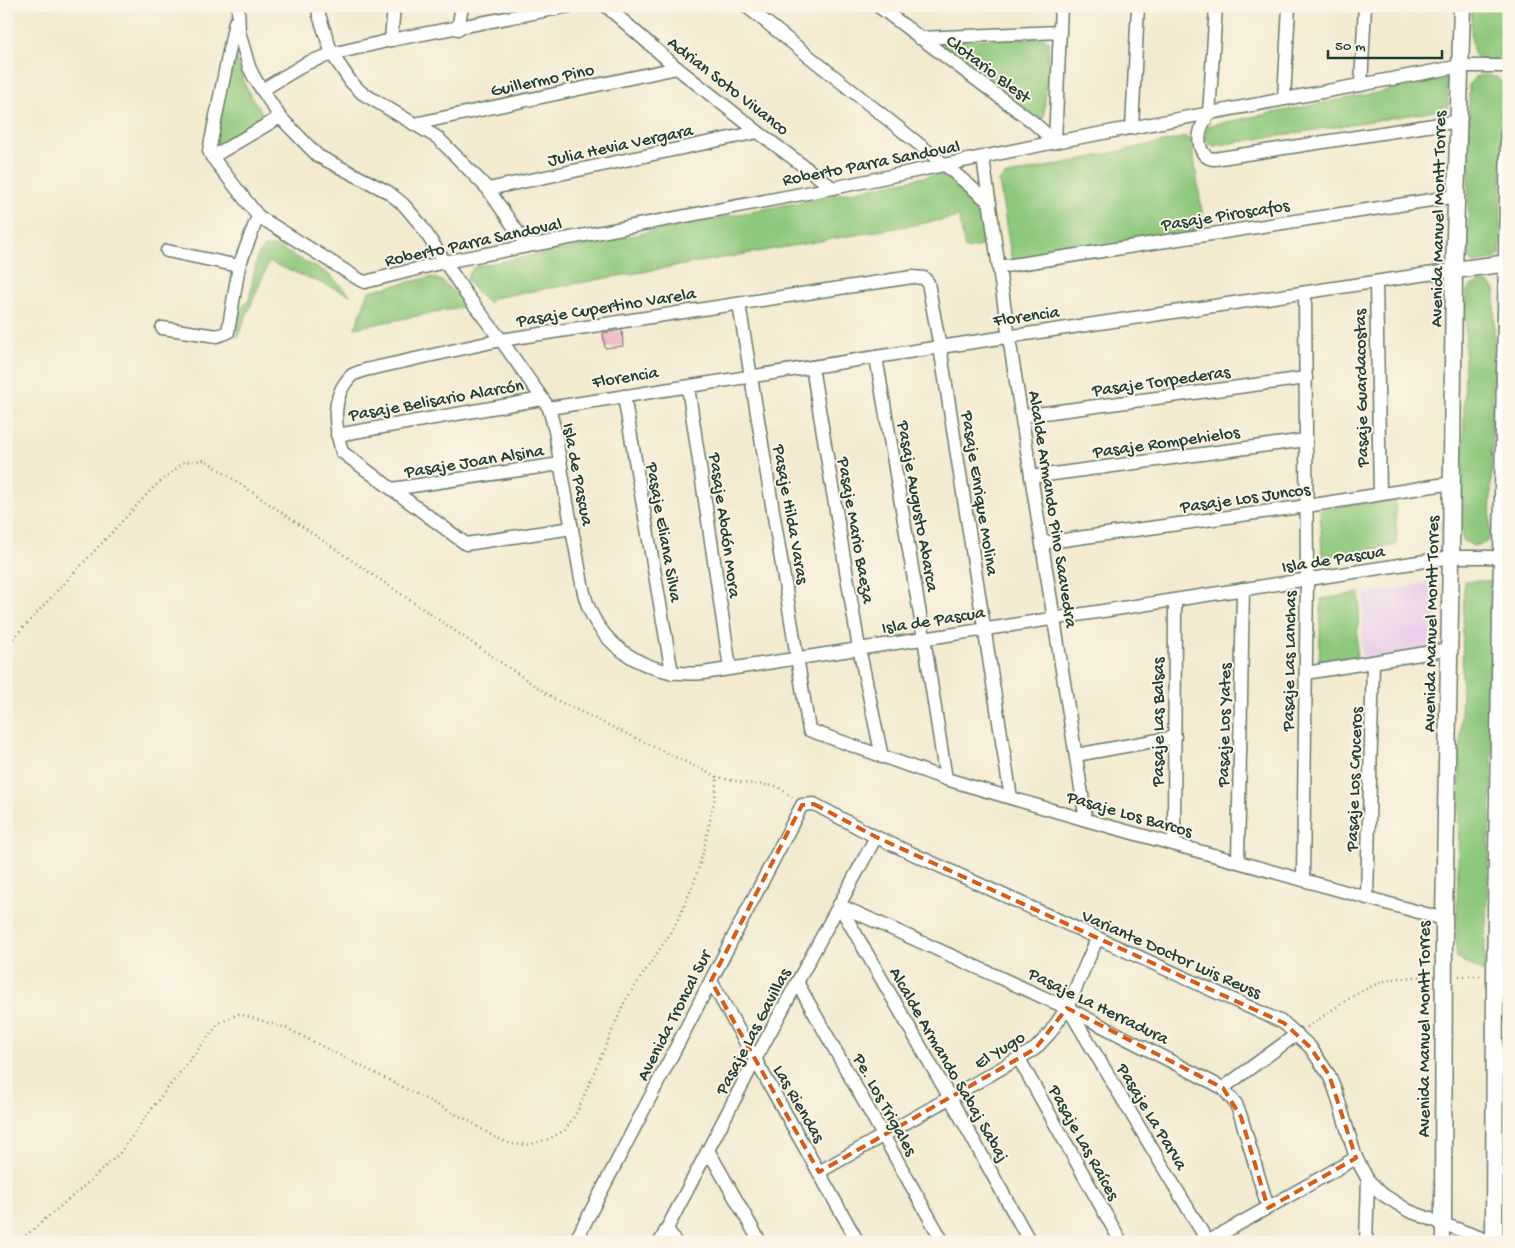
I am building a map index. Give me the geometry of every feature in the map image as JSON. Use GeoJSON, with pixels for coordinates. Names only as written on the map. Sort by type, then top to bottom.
{"type":"FeatureCollection","features":[{"type":"Feature","properties":{"kind":"street"},"geometry":{"type":"LineString","coordinates":[[318,6],[319,15],[332,54],[351,82],[362,93],[438,138],[488,189],[527,246]]}},
{"type":"Feature","properties":{"kind":"street"},"geometry":{"type":"LineString","coordinates":[[391,40],[394,6]]}},
{"type":"Feature","properties":{"kind":"street"},"geometry":{"type":"LineString","coordinates":[[458,29],[462,6]]}},
{"type":"Feature","properties":{"kind":"street"},"geometry":{"type":"LineString","coordinates":[[262,90],[307,63],[332,54],[391,40],[458,29],[534,10],[570,6]]}},
{"type":"Feature","properties":{"kind":"street","name":"Adrian Soto Vivanco"},"geometry":{"type":"LineString","coordinates":[[606,6],[677,68],[833,188]]}},
{"type":"Feature","properties":{"kind":"street"},"geometry":{"type":"LineString","coordinates":[[746,6],[990,203]]}},
{"type":"Feature","properties":{"kind":"street","name":"Clotario Blest"},"geometry":{"type":"LineString","coordinates":[[878,6],[1033,122],[1055,142]]}},
{"type":"Feature","properties":{"kind":"street"},"geometry":{"type":"LineString","coordinates":[[1055,142],[1061,6]]}},
{"type":"Feature","properties":{"kind":"street"},"geometry":{"type":"LineString","coordinates":[[1132,128],[1138,6]]}},
{"type":"Feature","properties":{"kind":"street"},"geometry":{"type":"LineString","coordinates":[[1216,6],[1209,114],[1199,135],[1200,147],[1208,158],[1214,159],[1459,121]]}},
{"type":"Feature","properties":{"kind":"street"},"geometry":{"type":"LineString","coordinates":[[1284,99],[1289,6]]}},
{"type":"Feature","properties":{"kind":"street"},"geometry":{"type":"LineString","coordinates":[[1361,85],[1365,6]]}},
{"type":"Feature","properties":{"kind":"street","name":"Avenida Manuel Montt Torres"},"geometry":{"type":"LineString","coordinates":[[1443,1242],[1443,976],[1452,557],[1454,270],[1462,6]]}},
{"type":"Feature","properties":{"kind":"street"},"geometry":{"type":"LineString","coordinates":[[238,8],[239,32],[249,67],[280,117],[318,156],[388,192],[404,205],[420,224],[444,262],[545,404]]}},
{"type":"Feature","properties":{"kind":"street"},"geometry":{"type":"LineString","coordinates":[[238,8],[209,151],[212,157],[280,117]]}},
{"type":"Feature","properties":{"kind":"street"},"geometry":{"type":"LineString","coordinates":[[919,38],[1060,32]]}},
{"type":"Feature","properties":{"kind":"street","name":"Roberto Parra Sandoval"},"geometry":{"type":"LineString","coordinates":[[212,157],[258,216],[360,280],[372,281],[444,262],[833,188],[1055,142],[1461,66],[1509,66]]}},
{"type":"Feature","properties":{"kind":"street","name":"Guillermo Pino"},"geometry":{"type":"LineString","coordinates":[[414,124],[677,68]]}},
{"type":"Feature","properties":{"kind":"street","name":"Julia Hevia Vergara"},"geometry":{"type":"LineString","coordinates":[[488,189],[758,132]]}},
{"type":"Feature","properties":{"kind":"street"},"geometry":{"type":"LineString","coordinates":[[1493,1242],[1495,976],[1503,896],[1509,132]]}},
{"type":"Feature","properties":{"kind":"street","name":"Alcalde Armando Pino Saavedra"},"geometry":{"type":"LineString","coordinates":[[983,158],[1009,338],[1086,820]]}},
{"type":"Feature","properties":{"kind":"street","name":"Pasaje Piroscafos"},"geometry":{"type":"LineString","coordinates":[[999,267],[1457,196]]}},
{"type":"Feature","properties":{"kind":"street"},"geometry":{"type":"LineString","coordinates":[[162,328],[217,336],[228,332],[239,266],[258,216]]}},
{"type":"Feature","properties":{"kind":"street"},"geometry":{"type":"LineString","coordinates":[[168,251],[239,266]]}},
{"type":"Feature","properties":{"kind":"street","name":"Florencia"},"geometry":{"type":"LineString","coordinates":[[545,404],[688,387],[940,347],[1508,263]]}},
{"type":"Feature","properties":{"kind":"street","name":"Pasaje Cupertino Varela"},"geometry":{"type":"LineString","coordinates":[[337,435],[335,411],[341,391],[352,375],[365,370],[501,340],[912,278],[924,278],[928,283]]}},
{"type":"Feature","properties":{"kind":"street","name":"Pasaje Guardacostas"},"geometry":{"type":"LineString","coordinates":[[1376,282],[1380,494]]}},
{"type":"Feature","properties":{"kind":"street","name":"Pasaje Enrique Molina"},"geometry":{"type":"LineString","coordinates":[[928,283],[986,629],[1011,798]]}},
{"type":"Feature","properties":{"kind":"street","name":"Pasaje Las Lanchas"},"geometry":{"type":"LineString","coordinates":[[1303,879],[1307,579],[1305,293]]}},
{"type":"Feature","properties":{"kind":"street","name":"Pasaje Hilda Varas"},"geometry":{"type":"LineString","coordinates":[[739,304],[809,730]]}},
{"type":"Feature","properties":{"kind":"street","name":"Pasaje Augusto Abarca"},"geometry":{"type":"LineString","coordinates":[[876,357],[946,779]]}},
{"type":"Feature","properties":{"kind":"street","name":"Pasaje Mario Baeza"},"geometry":{"type":"LineString","coordinates":[[812,367],[859,648],[882,757]]}},
{"type":"Feature","properties":{"kind":"street","name":"Pasaje Torpederas"},"geometry":{"type":"LineString","coordinates":[[1022,416],[1306,378]]}},
{"type":"Feature","properties":{"kind":"street","name":"Pasaje Abdón Mora"},"geometry":{"type":"LineString","coordinates":[[688,387],[730,668]]}},
{"type":"Feature","properties":{"kind":"street","name":"Pasaje Eliana Silva"},"geometry":{"type":"LineString","coordinates":[[624,396],[672,673]]}},
{"type":"Feature","properties":{"kind":"street","name":"Pasaje Belisario Alarcón"},"geometry":{"type":"LineString","coordinates":[[337,435],[545,404]]}},
{"type":"Feature","properties":{"kind":"street","name":"Isla de Pascua"},"geometry":{"type":"LineString","coordinates":[[545,404],[555,431],[585,598],[598,625],[610,641],[640,662],[672,673],[686,674],[798,658],[1452,557],[1505,558]]}},
{"type":"Feature","properties":{"kind":"street"},"geometry":{"type":"LineString","coordinates":[[337,435],[342,452],[466,544],[572,528]]}},
{"type":"Feature","properties":{"kind":"street","name":"Pasaje Rompehielos"},"geometry":{"type":"LineString","coordinates":[[1031,477],[1306,440]]}},
{"type":"Feature","properties":{"kind":"street","name":"Pasaje Joan Alsina"},"geometry":{"type":"LineString","coordinates":[[392,490],[560,464]]}},
{"type":"Feature","properties":{"kind":"street","name":"Pasaje Los Juncos"},"geometry":{"type":"LineString","coordinates":[[1042,543],[1307,506],[1452,483]]}},
{"type":"Feature","properties":{"kind":"street","name":"Pasaje Los Yates"},"geometry":{"type":"LineString","coordinates":[[1238,861],[1242,589]]}},
{"type":"Feature","properties":{"kind":"street","name":"Pasaje Las Balsas"},"geometry":{"type":"LineString","coordinates":[[1174,844],[1175,600]]}},
{"type":"Feature","properties":{"kind":"street"},"geometry":{"type":"LineString","coordinates":[[1306,673],[1450,649]]}},
{"type":"Feature","properties":{"kind":"street","name":"Pasaje Los Cruceros"},"geometry":{"type":"LineString","coordinates":[[1367,898],[1374,662]]}},
{"type":"Feature","properties":{"kind":"street","name":"Pasaje Los Barcos"},"geometry":{"type":"LineString","coordinates":[[809,730],[946,779],[1086,820],[1444,919]]}},
{"type":"Feature","properties":{"kind":"street"},"geometry":{"type":"LineString","coordinates":[[1076,756],[1175,737]]}},
{"type":"Feature","properties":{"kind":"street","name":"Variante Doctor Luis Reuss"},"geometry":{"type":"LineString","coordinates":[[802,805],[814,804],[876,837],[1284,1023],[1310,1047],[1329,1075],[1356,1158],[1368,1180],[1382,1194],[1409,1211],[1493,1242]]}},
{"type":"Feature","properties":{"kind":"street","name":"Avenida Troncal Sur"},"geometry":{"type":"LineString","coordinates":[[576,1242],[802,805]]}},
{"type":"Feature","properties":{"kind":"street","name":"Pasaje Las Gavillas"},"geometry":{"type":"LineString","coordinates":[[660,1242],[755,1060],[798,984],[876,837]]}},
{"type":"Feature","properties":{"kind":"street","name":"Pasaje La Herradura"},"geometry":{"type":"LineString","coordinates":[[839,905],[1067,1008],[1211,1080],[1223,1088],[1236,1104],[1268,1208]]}},
{"type":"Feature","properties":{"kind":"street","name":"Alcalde Armando Sabaj Sabaj"},"geometry":{"type":"LineString","coordinates":[[839,905],[1030,1242]]}},
{"type":"Feature","properties":{"kind":"street","name":"El Yugo"},"geometry":{"type":"LineString","coordinates":[[819,1172],[1035,1049],[1067,1008],[1097,939]]}},
{"type":"Feature","properties":{"kind":"street","name":"Las Riendas"},"geometry":{"type":"LineString","coordinates":[[711,981],[858,1242]]}},
{"type":"Feature","properties":{"kind":"street","name":"Pe. Los Trigales"},"geometry":{"type":"LineString","coordinates":[[798,984],[943,1242]]}},
{"type":"Feature","properties":{"kind":"street","name":"Pasaje La Parva"},"geometry":{"type":"LineString","coordinates":[[1067,1008],[1207,1242]]}},
{"type":"Feature","properties":{"kind":"street"},"geometry":{"type":"LineString","coordinates":[[1223,1088],[1297,1034]]}},
{"type":"Feature","properties":{"kind":"street","name":"Pasaje Las Raíces"},"geometry":{"type":"LineString","coordinates":[[1019,1059],[1121,1242]]}},
{"type":"Feature","properties":{"kind":"street"},"geometry":{"type":"LineString","coordinates":[[708,1150],[760,1242]]}},
{"type":"Feature","properties":{"kind":"street"},"geometry":{"type":"LineString","coordinates":[[1207,1242],[1356,1158]]}},
{"type":"Feature","properties":{"kind":"street"},"geometry":{"type":"LineString","coordinates":[[1366,1242],[1368,1180]]}},
{"type":"Feature","properties":{"kind":"street"},"geometry":{"type":"LineString","coordinates":[[668,1228],[676,1242]]}},
{"type":"Feature","properties":{"kind":"street"},"geometry":{"type":"LineString","coordinates":[[582,1230],[588,1242]]}},
{"type":"Feature","properties":{"kind":"path"},"geometry":{"type":"LineString","coordinates":[[6,646],[154,487],[184,462],[205,460],[556,700],[717,777],[744,783],[777,786],[802,805]]}},
{"type":"Feature","properties":{"kind":"path"},"geometry":{"type":"LineString","coordinates":[[18,1242],[119,1154],[156,1103],[219,1023],[239,1014],[286,1028],[470,1122],[494,1137],[511,1144],[527,1145],[549,1139],[565,1130],[577,1112],[625,1001],[674,928],[694,883],[703,853],[715,797],[717,777]]}},
{"type":"Feature","properties":{"kind":"path"},"geometry":{"type":"LineString","coordinates":[[1297,1034],[1360,991],[1386,981],[1409,977],[1495,976]]}},
{"type":"Feature","properties":{"kind":"highlighted area"},"geometry":{"type":"Polygon","coordinates":[[[814,804],[876,837],[1284,1023],[1310,1047],[1329,1075],[1356,1158],[1268,1208],[1241,1117],[1223,1088],[1067,1008],[1035,1049],[819,1172],[711,981],[802,805],[814,804]]]}},
{"type":"Feature","properties":{"kind":"shaded area"},"geometry":{"type":"Polygon","coordinates":[[[1431,582],[1438,588],[1438,647],[1361,660],[1364,595],[1431,582]]]}},
{"type":"Feature","properties":{"kind":"green space"},"geometry":{"type":"Polygon","coordinates":[[[1472,6],[1507,6],[1506,42],[1498,60],[1481,60],[1474,52],[1471,36],[1472,6]]]}},
{"type":"Feature","properties":{"kind":"green space"},"geometry":{"type":"Polygon","coordinates":[[[1045,38],[1049,42],[1044,117],[1038,120],[940,45],[944,40],[1045,38]]]}},
{"type":"Feature","properties":{"kind":"green space"},"geometry":{"type":"Polygon","coordinates":[[[233,47],[245,86],[264,116],[263,119],[218,151],[213,144],[233,47]]]}},
{"type":"Feature","properties":{"kind":"green space"},"geometry":{"type":"Polygon","coordinates":[[[1485,75],[1497,77],[1503,84],[1500,254],[1494,260],[1474,263],[1468,257],[1469,85],[1475,77],[1485,75]]]}},
{"type":"Feature","properties":{"kind":"green space"},"geometry":{"type":"Polygon","coordinates":[[[1447,79],[1448,109],[1213,146],[1206,141],[1205,135],[1208,126],[1211,125],[1447,79]]]}},
{"type":"Feature","properties":{"kind":"green space"},"geometry":{"type":"Polygon","coordinates":[[[1186,137],[1191,140],[1205,231],[1012,261],[999,181],[1004,176],[1186,137]]]}},
{"type":"Feature","properties":{"kind":"green space"},"geometry":{"type":"Polygon","coordinates":[[[945,173],[980,198],[987,245],[965,249],[959,217],[492,298],[488,304],[467,281],[468,275],[474,267],[945,173]]]}},
{"type":"Feature","properties":{"kind":"green space"},"geometry":{"type":"Polygon","coordinates":[[[264,247],[277,247],[327,273],[351,295],[269,262],[237,338],[239,310],[249,300],[257,257],[264,247]]]}},
{"type":"Feature","properties":{"kind":"green space"},"geometry":{"type":"Polygon","coordinates":[[[432,277],[442,281],[468,306],[355,328],[369,291],[432,277]]]}},
{"type":"Feature","properties":{"kind":"green space"},"geometry":{"type":"Polygon","coordinates":[[[1480,282],[1489,283],[1495,290],[1490,537],[1485,543],[1473,546],[1464,541],[1462,537],[1466,292],[1471,286],[1480,282]]]}},
{"type":"Feature","properties":{"kind":"green space"},"geometry":{"type":"Polygon","coordinates":[[[1395,497],[1397,545],[1322,557],[1320,510],[1395,497]]]}},
{"type":"Feature","properties":{"kind":"green space"},"geometry":{"type":"Polygon","coordinates":[[[1464,581],[1494,581],[1492,770],[1484,972],[1456,958],[1464,581]]]}},
{"type":"Feature","properties":{"kind":"green space"},"geometry":{"type":"Polygon","coordinates":[[[1360,593],[1356,659],[1319,665],[1321,599],[1360,593]]]}},
{"type":"Feature","properties":{"kind":"building"},"geometry":{"type":"Polygon","coordinates":[[[622,330],[623,346],[605,348],[603,333],[622,330]]]}}]}
